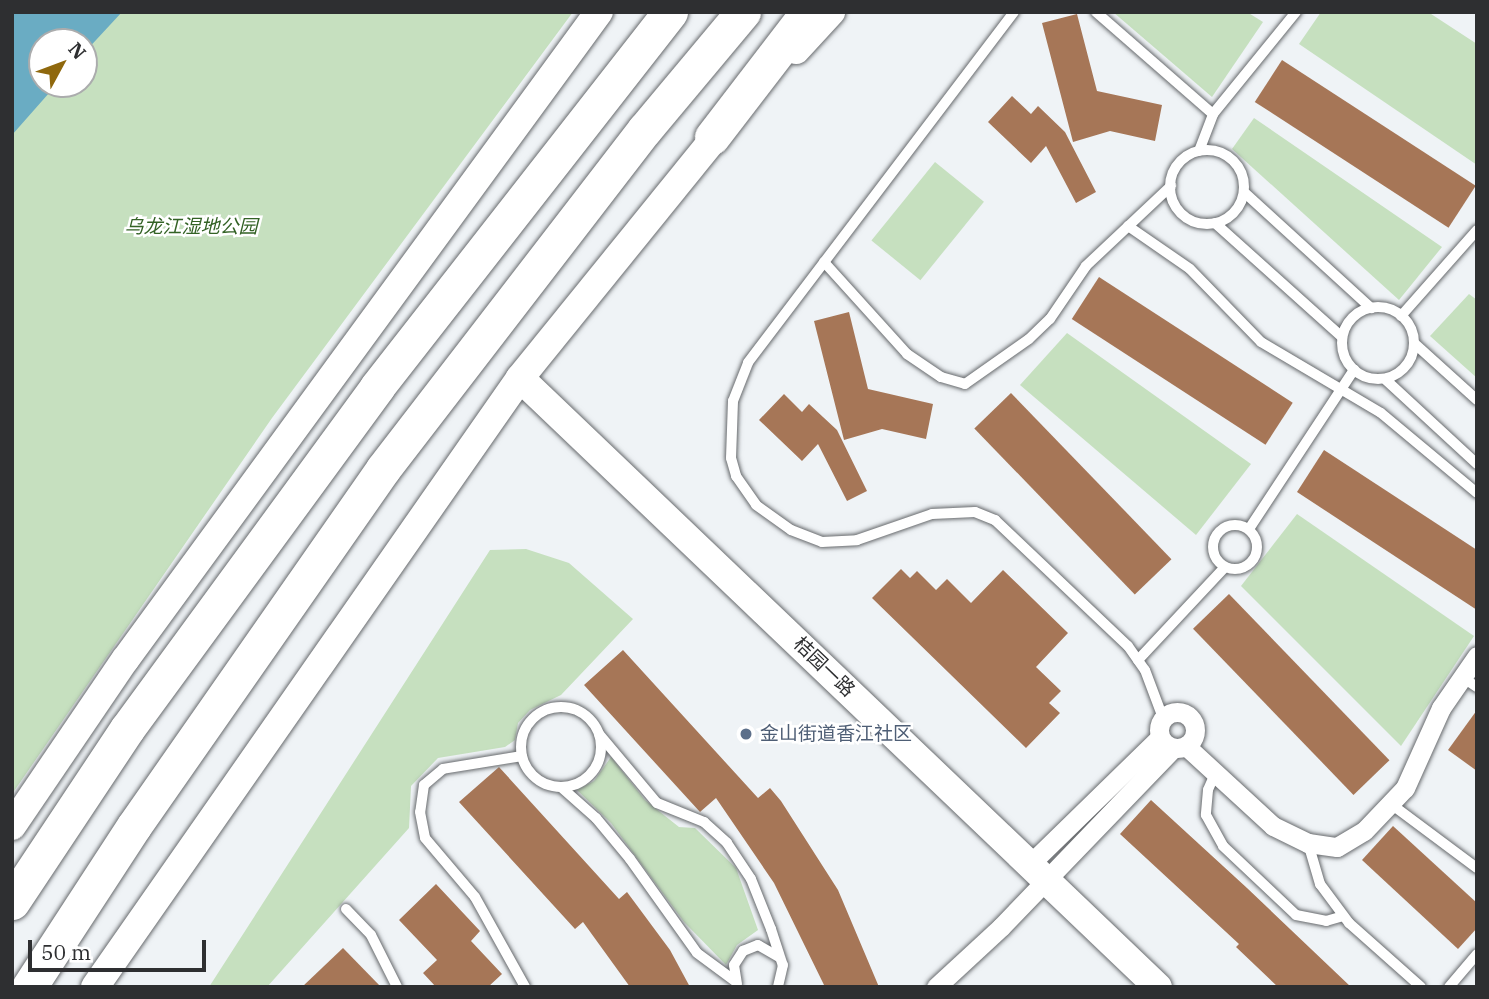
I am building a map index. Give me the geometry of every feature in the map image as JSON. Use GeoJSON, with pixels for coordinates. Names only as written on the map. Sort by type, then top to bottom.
{"type":"FeatureCollection","features":[{"type":"Feature","properties":{"kind":"highway"},"geometry":{"type":"LineString","coordinates":[[12,902],[127,729],[377,387],[670,12]]}},
{"type":"Feature","properties":{"kind":"highway"},"geometry":{"type":"LineString","coordinates":[[29,987],[134,826],[383,469],[690,74],[743,12]]}},
{"type":"Feature","properties":{"kind":"highway"},"geometry":{"type":"LineString","coordinates":[[690,74],[755,12]]}},
{"type":"Feature","properties":{"kind":"highway"},"geometry":{"type":"LineString","coordinates":[[712,137],[808,12]]}},
{"type":"Feature","properties":{"kind":"main road"},"geometry":{"type":"LineString","coordinates":[[12,826],[125,660],[599,12]]}},
{"type":"Feature","properties":{"kind":"main road"},"geometry":{"type":"LineString","coordinates":[[95,987],[520,378],[712,137],[831,12]]}},
{"type":"Feature","properties":{"kind":"main road","name":"桔园一路"},"geometry":{"type":"LineString","coordinates":[[520,378],[1158,987]]}},
{"type":"Feature","properties":{"kind":"street"},"geometry":{"type":"LineString","coordinates":[[936,987],[1037,873],[1170,737],[1273,826],[1308,843],[1337,846],[1349,841],[1391,804],[1415,771],[1436,719],[1469,682],[1477,656]]}},
{"type":"Feature","properties":{"kind":"lane"},"geometry":{"type":"LineString","coordinates":[[1014,12],[824,262],[739,381],[731,424],[732,458],[744,491],[777,522],[821,542],[857,540],[932,514],[975,512],[1017,537],[1138,660],[1170,737]]}},
{"type":"Feature","properties":{"kind":"lane"},"geometry":{"type":"LineString","coordinates":[[1096,12],[1213,114]]}},
{"type":"Feature","properties":{"kind":"lane"},"geometry":{"type":"LineString","coordinates":[[1199,151],[1213,114],[1296,12]]}},
{"type":"Feature","properties":{"kind":"lane"},"geometry":{"type":"LineString","coordinates":[[824,262],[907,354],[941,377],[965,384],[1030,339],[1049,319],[1086,266],[1171,186],[1179,163],[1199,151],[1223,153],[1240,170],[1245,194],[1371,308]]}},
{"type":"Feature","properties":{"kind":"lane"},"geometry":{"type":"LineString","coordinates":[[1171,186],[1178,209],[1187,217],[1215,223],[1342,337]]}},
{"type":"Feature","properties":{"kind":"lane"},"geometry":{"type":"LineString","coordinates":[[1215,223],[1232,215],[1245,194]]}},
{"type":"Feature","properties":{"kind":"lane"},"geometry":{"type":"LineString","coordinates":[[1128,226],[1190,269],[1261,342],[1381,413],[1477,493]]}},
{"type":"Feature","properties":{"kind":"lane"},"geometry":{"type":"LineString","coordinates":[[1401,316],[1477,230]]}},
{"type":"Feature","properties":{"kind":"lane"},"geometry":{"type":"LineString","coordinates":[[1477,400],[1414,343],[1401,316],[1386,308],[1371,308],[1353,316],[1342,337],[1342,349],[1354,370],[1386,380],[1477,464]]}},
{"type":"Feature","properties":{"kind":"lane"},"geometry":{"type":"LineString","coordinates":[[1386,380],[1407,365],[1414,343]]}},
{"type":"Feature","properties":{"kind":"lane"},"geometry":{"type":"LineString","coordinates":[[1249,529],[1354,370]]}},
{"type":"Feature","properties":{"kind":"lane"},"geometry":{"type":"LineString","coordinates":[[1228,526],[1249,529],[1257,541],[1256,555],[1240,569],[1225,566],[1213,549],[1216,535],[1228,526]]}},
{"type":"Feature","properties":{"kind":"lane"},"geometry":{"type":"LineString","coordinates":[[1138,660],[1225,566]]}},
{"type":"Feature","properties":{"kind":"lane"},"geometry":{"type":"LineString","coordinates":[[737,984],[697,953],[621,849],[561,788],[536,778],[522,756],[525,729],[544,711],[557,707],[583,713],[657,803],[704,822],[727,843],[762,903],[780,957],[780,985]]}},
{"type":"Feature","properties":{"kind":"lane"},"geometry":{"type":"LineString","coordinates":[[561,788],[585,780],[594,771],[600,759],[599,734]]}},
{"type":"Feature","properties":{"kind":"lane"},"geometry":{"type":"LineString","coordinates":[[522,756],[443,769],[424,785],[420,812],[425,838],[475,897],[525,987]]}},
{"type":"Feature","properties":{"kind":"lane"},"geometry":{"type":"LineString","coordinates":[[1215,774],[1208,790],[1206,815],[1223,846],[1296,915],[1326,921],[1343,916]]}},
{"type":"Feature","properties":{"kind":"lane"},"geometry":{"type":"LineString","coordinates":[[1391,804],[1477,867]]}},
{"type":"Feature","properties":{"kind":"lane"},"geometry":{"type":"LineString","coordinates":[[1308,843],[1320,884],[1343,916],[1392,965],[1421,987]]}},
{"type":"Feature","properties":{"kind":"lane"},"geometry":{"type":"LineString","coordinates":[[346,909],[371,935],[397,987]]}},
{"type":"Feature","properties":{"kind":"lane"},"geometry":{"type":"LineString","coordinates":[[737,984],[734,965],[743,951],[758,945],[780,957]]}},
{"type":"Feature","properties":{"kind":"lane"},"geometry":{"type":"LineString","coordinates":[[1449,987],[1477,954]]}},
{"type":"Feature","properties":{"kind":"green space","name":"乌龙江湿地公园"},"geometry":{"type":"Polygon","coordinates":[[[94,12],[573,12],[272,418],[12,794],[12,104],[28,93],[28,98],[98,98],[98,28],[89,28],[94,12]]]}},
{"type":"Feature","properties":{"kind":"green space"},"geometry":{"type":"Polygon","coordinates":[[[1113,12],[1247,12],[1263,22],[1212,97],[1113,12]]]}},
{"type":"Feature","properties":{"kind":"green space"},"geometry":{"type":"Polygon","coordinates":[[[1321,12],[1428,12],[1477,44],[1477,165],[1299,44],[1321,12]]]}},
{"type":"Feature","properties":{"kind":"green space"},"geometry":{"type":"Polygon","coordinates":[[[1254,118],[1442,247],[1399,300],[1232,149],[1254,118]]]}},
{"type":"Feature","properties":{"kind":"green space"},"geometry":{"type":"Polygon","coordinates":[[[935,162],[984,202],[920,280],[871,240],[935,162]]]}},
{"type":"Feature","properties":{"kind":"green space"},"geometry":{"type":"Polygon","coordinates":[[[1469,294],[1477,300],[1477,378],[1430,336],[1469,294]]]}},
{"type":"Feature","properties":{"kind":"green space"},"geometry":{"type":"Polygon","coordinates":[[[1067,333],[1251,464],[1196,535],[1020,385],[1067,333]]]}},
{"type":"Feature","properties":{"kind":"green space"},"geometry":{"type":"Polygon","coordinates":[[[1297,514],[1474,636],[1401,746],[1241,586],[1297,514]]]}},
{"type":"Feature","properties":{"kind":"green space"},"geometry":{"type":"Polygon","coordinates":[[[526,549],[569,563],[633,619],[561,695],[530,710],[518,723],[515,740],[505,747],[438,758],[411,786],[409,828],[267,987],[209,987],[490,550],[526,549]]]}},
{"type":"Feature","properties":{"kind":"green space"},"geometry":{"type":"Polygon","coordinates":[[[611,757],[645,800],[679,827],[695,828],[736,868],[758,930],[737,945],[726,965],[684,922],[611,823],[577,790],[594,781],[611,757]]]}},
{"type":"Feature","properties":{"kind":"water"},"geometry":{"type":"Polygon","coordinates":[[[12,12],[122,12],[98,38],[98,28],[28,28],[28,98],[45,98],[12,135],[12,12]]]}},
{"type":"Feature","properties":{"kind":"building"},"geometry":{"type":"Polygon","coordinates":[[[1077,14],[1097,91],[1162,105],[1155,141],[1110,131],[1073,142],[1042,23],[1077,14]]]}},
{"type":"Feature","properties":{"kind":"building"},"geometry":{"type":"Polygon","coordinates":[[[1282,60],[1476,186],[1449,228],[1255,102],[1282,60]]]}},
{"type":"Feature","properties":{"kind":"building"},"geometry":{"type":"Polygon","coordinates":[[[1012,96],[1031,114],[1038,106],[1065,132],[1096,192],[1076,203],[1046,146],[1031,163],[988,122],[1012,96]]]}},
{"type":"Feature","properties":{"kind":"building"},"geometry":{"type":"Polygon","coordinates":[[[1099,277],[1293,403],[1266,445],[1072,319],[1099,277]]]}},
{"type":"Feature","properties":{"kind":"building"},"geometry":{"type":"Polygon","coordinates":[[[849,312],[868,389],[933,404],[926,439],[882,429],[844,440],[814,321],[849,312]]]}},
{"type":"Feature","properties":{"kind":"building"},"geometry":{"type":"Polygon","coordinates":[[[1011,393],[1171,559],[1135,595],[974,428],[1011,393]]]}},
{"type":"Feature","properties":{"kind":"building"},"geometry":{"type":"Polygon","coordinates":[[[784,394],[802,412],[809,404],[837,430],[867,491],[847,501],[818,444],[802,461],[759,420],[784,394]]]}},
{"type":"Feature","properties":{"kind":"building"},"geometry":{"type":"Polygon","coordinates":[[[1324,450],[1477,550],[1477,610],[1297,492],[1324,450]]]}},
{"type":"Feature","properties":{"kind":"building"},"geometry":{"type":"Polygon","coordinates":[[[901,569],[910,578],[917,571],[936,590],[947,579],[971,603],[1003,570],[1068,633],[1036,667],[1061,691],[1049,703],[1060,713],[1026,748],[872,598],[901,569]]]}},
{"type":"Feature","properties":{"kind":"building"},"geometry":{"type":"Polygon","coordinates":[[[1229,594],[1389,760],[1353,795],[1193,629],[1229,594]]]}},
{"type":"Feature","properties":{"kind":"building"},"geometry":{"type":"Polygon","coordinates":[[[623,650],[758,798],[770,788],[781,801],[838,890],[879,987],[825,987],[774,883],[716,798],[700,812],[584,685],[623,650]]]}},
{"type":"Feature","properties":{"kind":"building"},"geometry":{"type":"Polygon","coordinates":[[[1477,710],[1477,771],[1448,750],[1477,710]]]}},
{"type":"Feature","properties":{"kind":"building"},"geometry":{"type":"Polygon","coordinates":[[[499,767],[619,899],[627,892],[670,950],[690,987],[630,987],[583,922],[575,929],[459,802],[499,767]]]}},
{"type":"Feature","properties":{"kind":"building"},"geometry":{"type":"Polygon","coordinates":[[[1151,800],[1351,987],[1278,987],[1236,947],[1239,944],[1120,834],[1151,800]]]}},
{"type":"Feature","properties":{"kind":"building"},"geometry":{"type":"Polygon","coordinates":[[[1393,826],[1477,903],[1477,928],[1458,949],[1362,860],[1393,826]]]}},
{"type":"Feature","properties":{"kind":"building"},"geometry":{"type":"Polygon","coordinates":[[[436,884],[480,931],[471,941],[502,974],[488,987],[436,987],[423,973],[437,960],[399,920],[436,884]]]}},
{"type":"Feature","properties":{"kind":"building"},"geometry":{"type":"Polygon","coordinates":[[[343,948],[381,987],[302,987],[343,948]]]}},
{"type":"Feature","properties":{"kind":"place","name":"金山街道香江社区"},"geometry":{"type":"Point","coordinates":[746,734]}}]}
